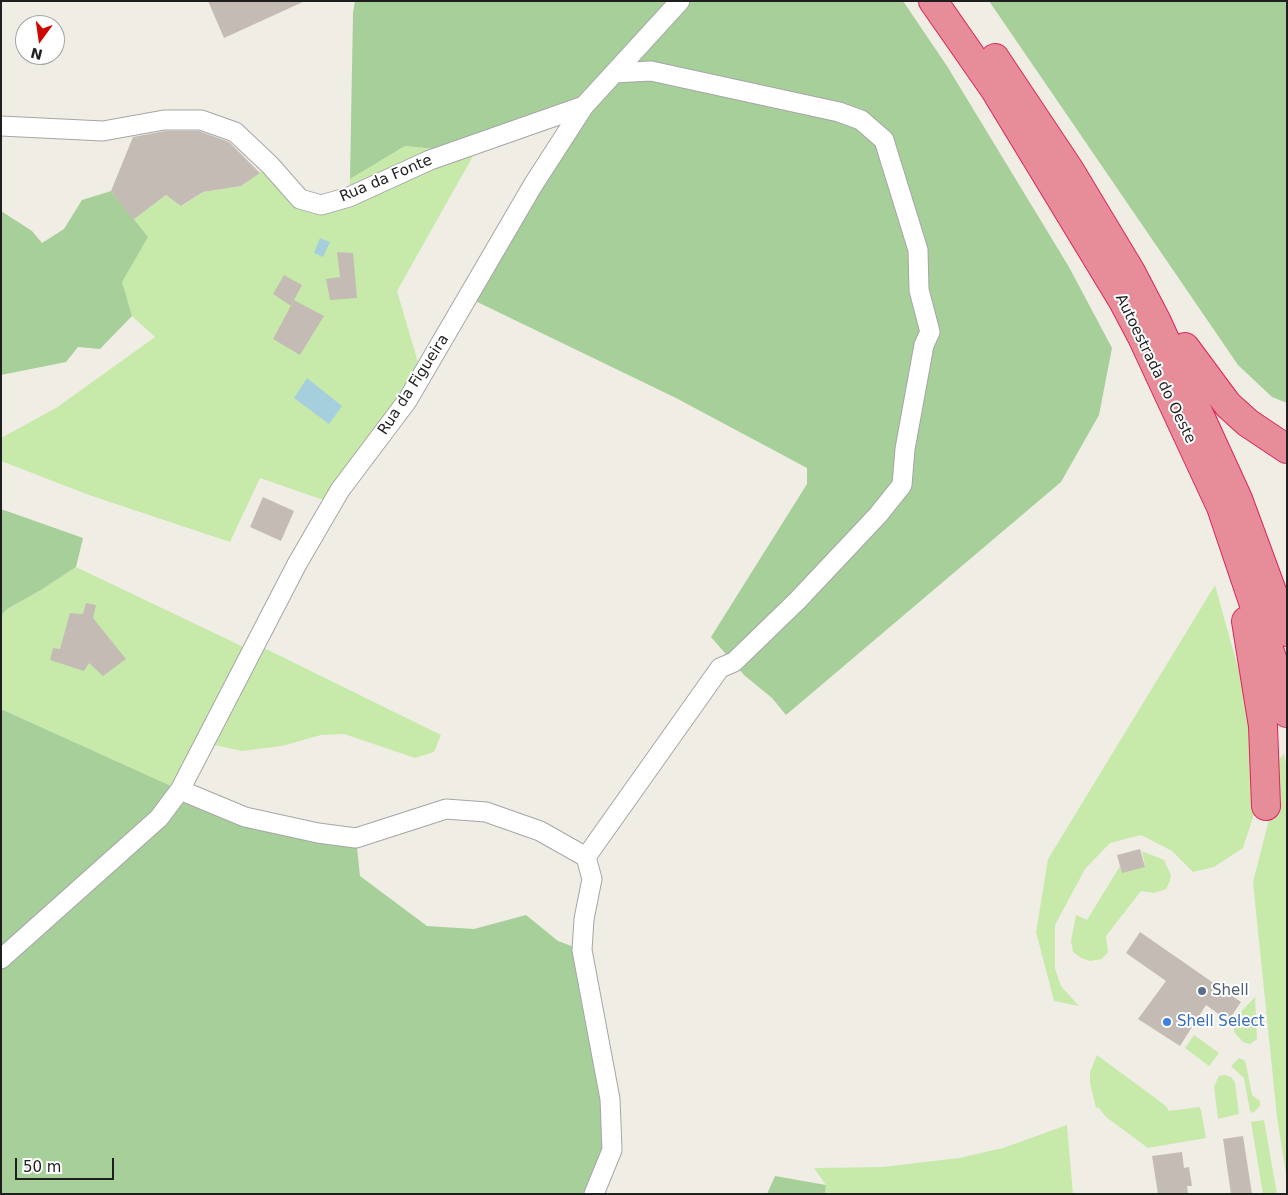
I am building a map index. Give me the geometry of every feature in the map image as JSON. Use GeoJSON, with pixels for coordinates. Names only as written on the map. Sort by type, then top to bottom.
{"type":"FeatureCollection","features":[{"type":"Feature","properties":{"kind":"highway","name":"Autoestrada do Oeste"},"geometry":{"type":"LineString","coordinates":[[932,1],[995,90],[1123,301],[1221,507],[1273,662],[1287,713]]}},
{"type":"Feature","properties":{"kind":"highway","name":"Autoestrada do Oeste"},"geometry":{"type":"LineString","coordinates":[[955,1],[1064,161],[1131,272],[1182,372],[1216,447],[1255,542],[1287,632]]}},
{"type":"Feature","properties":{"kind":"highway"},"geometry":{"type":"LineString","coordinates":[[1131,272],[1160,298],[1189,355],[1228,405],[1248,423],[1287,449]]}},
{"type":"Feature","properties":{"kind":"highway"},"geometry":{"type":"LineString","coordinates":[[1232,538],[1263,726],[1266,806]]}},
{"type":"Feature","properties":{"kind":"street","name":"Rua da Figueira"},"geometry":{"type":"LineString","coordinates":[[1,959],[159,818],[180,790],[294,570],[332,503],[406,401],[533,186],[584,106],[680,1]]}},
{"type":"Feature","properties":{"kind":"street"},"geometry":{"type":"LineString","coordinates":[[586,858],[720,668],[734,662],[797,601],[878,515],[902,485],[905,449],[924,345],[930,332],[919,290],[918,250],[884,140],[861,120],[840,112],[651,71],[614,73]]}},
{"type":"Feature","properties":{"kind":"street","name":"Rua da Fonte"},"geometry":{"type":"LineString","coordinates":[[1,126],[104,131],[164,120],[201,120],[235,132],[300,199],[321,204],[349,197],[430,160],[584,106]]}},
{"type":"Feature","properties":{"kind":"street"},"geometry":{"type":"LineString","coordinates":[[180,790],[245,817],[318,833],[356,838],[446,809],[486,812],[540,831],[586,858],[592,880],[584,919],[582,950],[610,1099],[612,1150],[594,1194]]}},
{"type":"Feature","properties":{"kind":"green space"},"geometry":{"type":"Polygon","coordinates":[[[355,1],[903,1],[947,66],[1069,267],[1112,348],[1099,415],[1061,482],[786,715],[772,698],[744,675],[711,637],[807,484],[807,468],[676,398],[469,298],[583,106],[436,149],[405,146],[350,179],[353,13],[355,1]]]}},
{"type":"Feature","properties":{"kind":"green space"},"geometry":{"type":"Polygon","coordinates":[[[989,1],[1287,1],[1287,403],[1272,397],[1238,365],[989,1]]]}},
{"type":"Feature","properties":{"kind":"green space"},"geometry":{"type":"Polygon","coordinates":[[[481,142],[397,291],[422,376],[332,503],[260,478],[230,542],[89,495],[1,461],[1,438],[56,408],[155,337],[132,316],[121,282],[148,237],[133,220],[166,195],[182,206],[203,192],[241,186],[270,165],[300,199],[349,197],[350,179],[405,146],[436,149],[481,142]]]}},
{"type":"Feature","properties":{"kind":"green space"},"geometry":{"type":"Polygon","coordinates":[[[111,191],[148,237],[122,282],[132,316],[100,349],[78,347],[66,362],[1,375],[1,211],[32,231],[42,243],[64,229],[82,200],[111,191]]]}},
{"type":"Feature","properties":{"kind":"green space"},"geometry":{"type":"Polygon","coordinates":[[[1,509],[83,538],[76,567],[7,609],[1,616],[1,509]]]}},
{"type":"Feature","properties":{"kind":"green space"},"geometry":{"type":"Polygon","coordinates":[[[76,567],[252,651],[256,644],[441,735],[434,752],[415,758],[344,734],[321,735],[282,746],[242,751],[205,743],[180,790],[1,709],[1,616],[7,609],[76,567]]]}},
{"type":"Feature","properties":{"kind":"green space"},"geometry":{"type":"Polygon","coordinates":[[[1215,585],[1253,721],[1255,811],[1243,848],[1214,867],[1193,872],[1172,851],[1141,835],[1110,843],[1085,869],[1055,925],[1055,969],[1061,986],[1079,1006],[1054,1001],[1036,932],[1048,859],[1215,585]]]}},
{"type":"Feature","properties":{"kind":"green space"},"geometry":{"type":"Polygon","coordinates":[[[1,709],[180,790],[356,838],[360,876],[427,926],[474,929],[526,915],[558,941],[582,950],[612,1150],[594,1194],[1,1194],[1,709]]]}},
{"type":"Feature","properties":{"kind":"green space"},"geometry":{"type":"Polygon","coordinates":[[[1284,754],[1287,768],[1287,1181],[1277,1117],[1253,882],[1272,808],[1279,759],[1284,754]]]}},
{"type":"Feature","properties":{"kind":"green space"},"geometry":{"type":"Polygon","coordinates":[[[1142,851],[1164,860],[1171,875],[1166,889],[1154,893],[1141,891],[1106,936],[1108,952],[1102,959],[1090,961],[1081,958],[1073,952],[1071,941],[1076,915],[1087,920],[1120,866],[1122,871],[1145,866],[1142,851]]]}},
{"type":"Feature","properties":{"kind":"green space"},"geometry":{"type":"Polygon","coordinates":[[[1255,997],[1257,1039],[1250,1044],[1243,1042],[1234,1032],[1235,1018],[1255,997]]]}},
{"type":"Feature","properties":{"kind":"green space"},"geometry":{"type":"Polygon","coordinates":[[[1194,1035],[1219,1053],[1209,1066],[1185,1048],[1194,1035]]]}},
{"type":"Feature","properties":{"kind":"green space"},"geometry":{"type":"Polygon","coordinates":[[[1097,1055],[1166,1106],[1169,1111],[1199,1107],[1206,1138],[1148,1148],[1106,1117],[1098,1107],[1096,1108],[1090,1083],[1090,1072],[1097,1055]]]}},
{"type":"Feature","properties":{"kind":"green space"},"geometry":{"type":"Polygon","coordinates":[[[1239,1058],[1244,1060],[1246,1064],[1252,1095],[1260,1101],[1260,1106],[1253,1113],[1250,1111],[1244,1078],[1231,1066],[1239,1058]]]}},
{"type":"Feature","properties":{"kind":"green space"},"geometry":{"type":"Polygon","coordinates":[[[1219,1076],[1231,1077],[1235,1082],[1239,1114],[1218,1119],[1214,1086],[1219,1076]]]}},
{"type":"Feature","properties":{"kind":"green space"},"geometry":{"type":"Polygon","coordinates":[[[1264,1120],[1277,1194],[1263,1194],[1251,1122],[1264,1120]]]}},
{"type":"Feature","properties":{"kind":"green space"},"geometry":{"type":"Polygon","coordinates":[[[1067,1125],[1073,1194],[825,1194],[826,1185],[814,1168],[883,1167],[959,1158],[1003,1148],[1067,1125]]]}},
{"type":"Feature","properties":{"kind":"green space"},"geometry":{"type":"Polygon","coordinates":[[[775,1176],[826,1185],[825,1194],[767,1194],[775,1176]]]}},
{"type":"Feature","properties":{"kind":"water"},"geometry":{"type":"Polygon","coordinates":[[[320,238],[330,242],[323,257],[314,253],[320,238]]]}},
{"type":"Feature","properties":{"kind":"water"},"geometry":{"type":"Polygon","coordinates":[[[307,378],[342,406],[329,424],[294,398],[307,378]]]}},
{"type":"Feature","properties":{"kind":"building"},"geometry":{"type":"Polygon","coordinates":[[[208,1],[305,1],[224,38],[208,1]]]}},
{"type":"Feature","properties":{"kind":"building"},"geometry":{"type":"Polygon","coordinates":[[[165,131],[199,131],[229,142],[260,173],[241,186],[203,192],[181,206],[166,195],[133,220],[111,191],[133,137],[165,131]]]}},
{"type":"Feature","properties":{"kind":"building"},"geometry":{"type":"Polygon","coordinates":[[[337,252],[353,253],[357,298],[330,300],[326,279],[340,277],[337,252]]]}},
{"type":"Feature","properties":{"kind":"building"},"geometry":{"type":"Polygon","coordinates":[[[284,275],[302,285],[291,306],[273,294],[284,275]]]}},
{"type":"Feature","properties":{"kind":"building"},"geometry":{"type":"Polygon","coordinates":[[[294,300],[324,316],[300,355],[273,339],[294,300]]]}},
{"type":"Feature","properties":{"kind":"building"},"geometry":{"type":"Polygon","coordinates":[[[263,497],[294,511],[281,541],[250,527],[263,497]]]}},
{"type":"Feature","properties":{"kind":"building"},"geometry":{"type":"Polygon","coordinates":[[[86,603],[96,605],[93,618],[126,659],[103,676],[89,663],[84,671],[50,660],[53,648],[60,649],[70,613],[83,614],[86,603]]]}},
{"type":"Feature","properties":{"kind":"building"},"geometry":{"type":"Polygon","coordinates":[[[1140,849],[1145,867],[1122,873],[1117,855],[1140,849]]]}},
{"type":"Feature","properties":{"kind":"building"},"geometry":{"type":"Polygon","coordinates":[[[1140,932],[1241,1002],[1228,1021],[1206,1005],[1180,1046],[1138,1019],[1166,981],[1126,953],[1140,932]]]}},
{"type":"Feature","properties":{"kind":"building"},"geometry":{"type":"Polygon","coordinates":[[[1243,1136],[1252,1194],[1231,1194],[1223,1139],[1243,1136]]]}},
{"type":"Feature","properties":{"kind":"building"},"geometry":{"type":"Polygon","coordinates":[[[1182,1152],[1184,1168],[1189,1167],[1192,1186],[1187,1186],[1188,1194],[1158,1194],[1152,1156],[1182,1152]]]}},
{"type":"Feature","properties":{"kind":"place","name":"Shell"},"geometry":{"type":"Point","coordinates":[1202,991]}},
{"type":"Feature","properties":{"kind":"place","name":"Shell Select"},"geometry":{"type":"Point","coordinates":[1167,1022]}}]}
